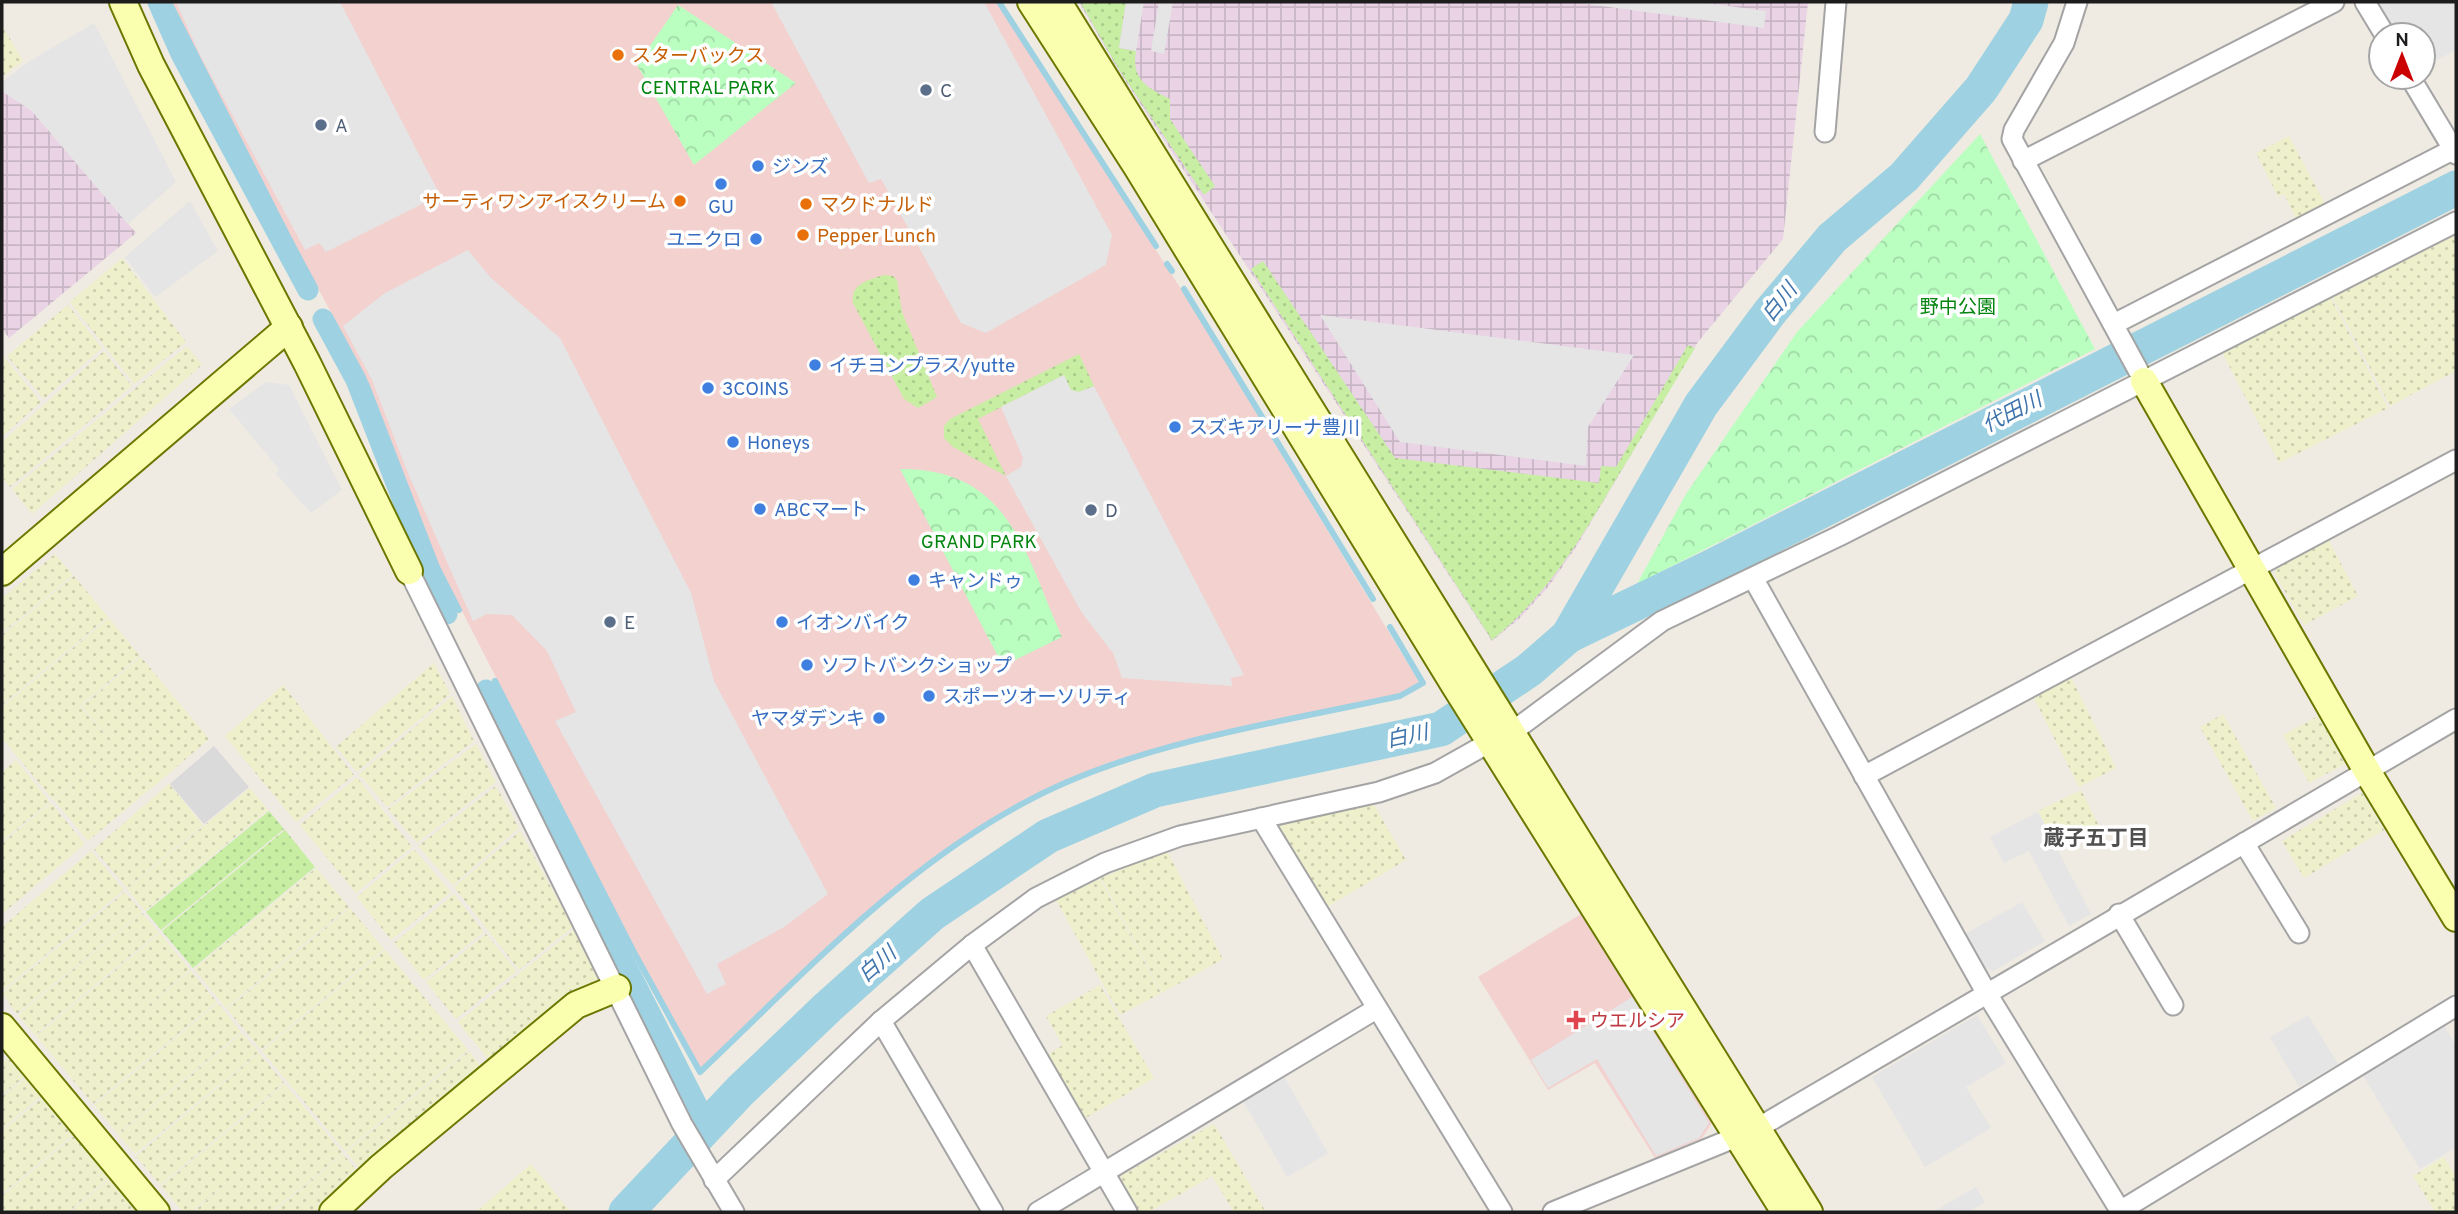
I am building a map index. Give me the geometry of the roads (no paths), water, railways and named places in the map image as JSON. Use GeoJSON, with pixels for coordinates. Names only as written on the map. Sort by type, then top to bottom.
{"type":"FeatureCollection","features":[{"type":"Feature","properties":{"kind":"street"},"geometry":{"type":"LineString","coordinates":[[123,2],[151,65],[289,327],[682,1124],[734,1212]]}},
{"type":"Feature","properties":{"kind":"street"},"geometry":{"type":"LineString","coordinates":[[1031,2],[1144,177],[1324,470],[1465,679]]}},
{"type":"Feature","properties":{"kind":"street"},"geometry":{"type":"LineString","coordinates":[[1058,2],[1465,679],[1747,1132],[1809,1212]]}},
{"type":"Feature","properties":{"kind":"street"},"geometry":{"type":"LineString","coordinates":[[1825,132],[1836,2]]}},
{"type":"Feature","properties":{"kind":"street"},"geometry":{"type":"LineString","coordinates":[[2077,2],[2064,43],[2014,130],[2012,139],[2141,375],[2367,771],[2456,918]]}},
{"type":"Feature","properties":{"kind":"street"},"geometry":{"type":"LineString","coordinates":[[2023,161],[2334,2]]}},
{"type":"Feature","properties":{"kind":"street"},"geometry":{"type":"LineString","coordinates":[[2365,2],[2377,21]]}},
{"type":"Feature","properties":{"kind":"street"},"geometry":{"type":"LineString","coordinates":[[2117,330],[2455,150],[2419,91]]}},
{"type":"Feature","properties":{"kind":"street"},"geometry":{"type":"LineString","coordinates":[[709,1172],[881,1021],[972,946],[1036,898],[1105,863],[1180,836],[1379,792],[1436,773],[1662,621],[1753,578],[2141,375],[2456,222]]}},
{"type":"Feature","properties":{"kind":"street"},"geometry":{"type":"LineString","coordinates":[[1184,277],[1260,396],[1324,470]]}},
{"type":"Feature","properties":{"kind":"street"},"geometry":{"type":"LineString","coordinates":[[2,572],[289,327]]}},
{"type":"Feature","properties":{"kind":"street"},"geometry":{"type":"LineString","coordinates":[[1864,776],[2456,460]]}},
{"type":"Feature","properties":{"kind":"street"},"geometry":{"type":"LineString","coordinates":[[1753,578],[1986,992],[2120,1211],[2456,1006]]}},
{"type":"Feature","properties":{"kind":"street"},"geometry":{"type":"LineString","coordinates":[[1553,1212],[1747,1132],[2456,719]]}},
{"type":"Feature","properties":{"kind":"street"},"geometry":{"type":"LineString","coordinates":[[1261,818],[1502,1212]]}},
{"type":"Feature","properties":{"kind":"street"},"geometry":{"type":"LineString","coordinates":[[2244,843],[2299,933]]}},
{"type":"Feature","properties":{"kind":"street"},"geometry":{"type":"LineString","coordinates":[[2119,914],[2173,1005]]}},
{"type":"Feature","properties":{"kind":"street"},"geometry":{"type":"LineString","coordinates":[[972,946],[1127,1212]]}},
{"type":"Feature","properties":{"kind":"street"},"geometry":{"type":"LineString","coordinates":[[333,1212],[382,1167],[576,1005],[617,988]]}},
{"type":"Feature","properties":{"kind":"street"},"geometry":{"type":"LineString","coordinates":[[1038,1212],[1376,1009]]}},
{"type":"Feature","properties":{"kind":"street"},"geometry":{"type":"LineString","coordinates":[[881,1021],[993,1212]]}},
{"type":"Feature","properties":{"kind":"street"},"geometry":{"type":"LineString","coordinates":[[2,1027],[156,1212]]}},
{"type":"Feature","properties":{"kind":"street"},"geometry":{"type":"LineString","coordinates":[[1747,1132],[1785,1212]]}},
{"type":"Feature","properties":{"kind":"waterway"},"geometry":{"type":"LineString","coordinates":[[158,2],[181,54],[308,290]]}},
{"type":"Feature","properties":{"kind":"waterway"},"geometry":{"type":"LineString","coordinates":[[169,2],[313,286]]}},
{"type":"Feature","properties":{"kind":"waterway"},"geometry":{"type":"LineString","coordinates":[[999,2],[1156,246]]}},
{"type":"Feature","properties":{"kind":"waterway","name":"白川"},"geometry":{"type":"LineString","coordinates":[[626,1212],[740,1091],[828,1007],[932,914],[1048,836],[1155,790],[1441,729],[1529,670],[1568,636],[1701,405],[1770,312],[1832,238],[1904,177],[1981,89],[2026,20],[2031,2]]}},
{"type":"Feature","properties":{"kind":"waterway","name":"代田川"},"geometry":{"type":"LineString","coordinates":[[1568,636],[1713,566],[2456,188]]}},
{"type":"Feature","properties":{"kind":"waterway"},"geometry":{"type":"LineString","coordinates":[[1167,264],[1172,271]]}},
{"type":"Feature","properties":{"kind":"waterway"},"geometry":{"type":"LineString","coordinates":[[1184,289],[1373,599]]}},
{"type":"Feature","properties":{"kind":"waterway"},"geometry":{"type":"LineString","coordinates":[[328,314],[367,386],[436,565],[459,610]]}},
{"type":"Feature","properties":{"kind":"waterway"},"geometry":{"type":"LineString","coordinates":[[323,319],[356,380],[447,614]]}},
{"type":"Feature","properties":{"kind":"waterway"},"geometry":{"type":"LineString","coordinates":[[495,681],[636,956],[700,1072],[827,950],[917,873],[1014,808],[1067,782],[1147,753],[1400,696],[1423,683],[1390,627]]}},
{"type":"Feature","properties":{"kind":"waterway"},"geometry":{"type":"LineString","coordinates":[[486,690],[707,1125]]}},
{"type":"Feature","properties":{"kind":"place","name":"スターバックス"},"geometry":{"type":"Point","coordinates":[618,55]}},
{"type":"Feature","properties":{"kind":"place","name":"C"},"geometry":{"type":"Point","coordinates":[926,90]}},
{"type":"Feature","properties":{"kind":"place","name":"A"},"geometry":{"type":"Point","coordinates":[321,125]}},
{"type":"Feature","properties":{"kind":"place","name":"ジンズ"},"geometry":{"type":"Point","coordinates":[758,166]}},
{"type":"Feature","properties":{"kind":"place","name":"GU"},"geometry":{"type":"Point","coordinates":[721,184]}},
{"type":"Feature","properties":{"kind":"place","name":"サーティワンアイスクリーム"},"geometry":{"type":"Point","coordinates":[680,201]}},
{"type":"Feature","properties":{"kind":"place","name":"マクドナルド"},"geometry":{"type":"Point","coordinates":[806,204]}},
{"type":"Feature","properties":{"kind":"place","name":"Pepper Lunch"},"geometry":{"type":"Point","coordinates":[803,235]}},
{"type":"Feature","properties":{"kind":"place","name":"ユニクロ"},"geometry":{"type":"Point","coordinates":[756,239]}},
{"type":"Feature","properties":{"kind":"place","name":"イチヨンプラス/yutte"},"geometry":{"type":"Point","coordinates":[815,365]}},
{"type":"Feature","properties":{"kind":"place","name":"3COINS"},"geometry":{"type":"Point","coordinates":[708,388]}},
{"type":"Feature","properties":{"kind":"place","name":"スズキアリーナ豊川"},"geometry":{"type":"Point","coordinates":[1175,427]}},
{"type":"Feature","properties":{"kind":"place","name":"Honeys"},"geometry":{"type":"Point","coordinates":[733,442]}},
{"type":"Feature","properties":{"kind":"place","name":"ABCマート"},"geometry":{"type":"Point","coordinates":[760,509]}},
{"type":"Feature","properties":{"kind":"place","name":"D"},"geometry":{"type":"Point","coordinates":[1091,510]}},
{"type":"Feature","properties":{"kind":"place","name":"キャンドゥ"},"geometry":{"type":"Point","coordinates":[914,580]}},
{"type":"Feature","properties":{"kind":"place","name":"E"},"geometry":{"type":"Point","coordinates":[610,622]}},
{"type":"Feature","properties":{"kind":"place","name":"イオンバイク"},"geometry":{"type":"Point","coordinates":[782,622]}},
{"type":"Feature","properties":{"kind":"place","name":"ソフトバンクショップ"},"geometry":{"type":"Point","coordinates":[807,665]}},
{"type":"Feature","properties":{"kind":"place","name":"スポーツオーソリティ"},"geometry":{"type":"Point","coordinates":[929,696]}},
{"type":"Feature","properties":{"kind":"place","name":"ヤマダデンキ"},"geometry":{"type":"Point","coordinates":[879,718]}},
{"type":"Feature","properties":{"kind":"place","name":"ウエルシア"},"geometry":{"type":"Point","coordinates":[1576,1020]}},
{"type":"Feature","properties":{"kind":"district","name":"蔵子五丁目"},"geometry":{"type":"Point","coordinates":[2096,838]}},
{"type":"Feature","properties":{"kind":"park label","name":"CENTRAL PARK"},"geometry":{"type":"Point","coordinates":[708,87]}},
{"type":"Feature","properties":{"kind":"park label","name":"野中公園"},"geometry":{"type":"Point","coordinates":[1958,306]}},
{"type":"Feature","properties":{"kind":"park label","name":"GRAND PARK"},"geometry":{"type":"Point","coordinates":[979,541]}}]}
